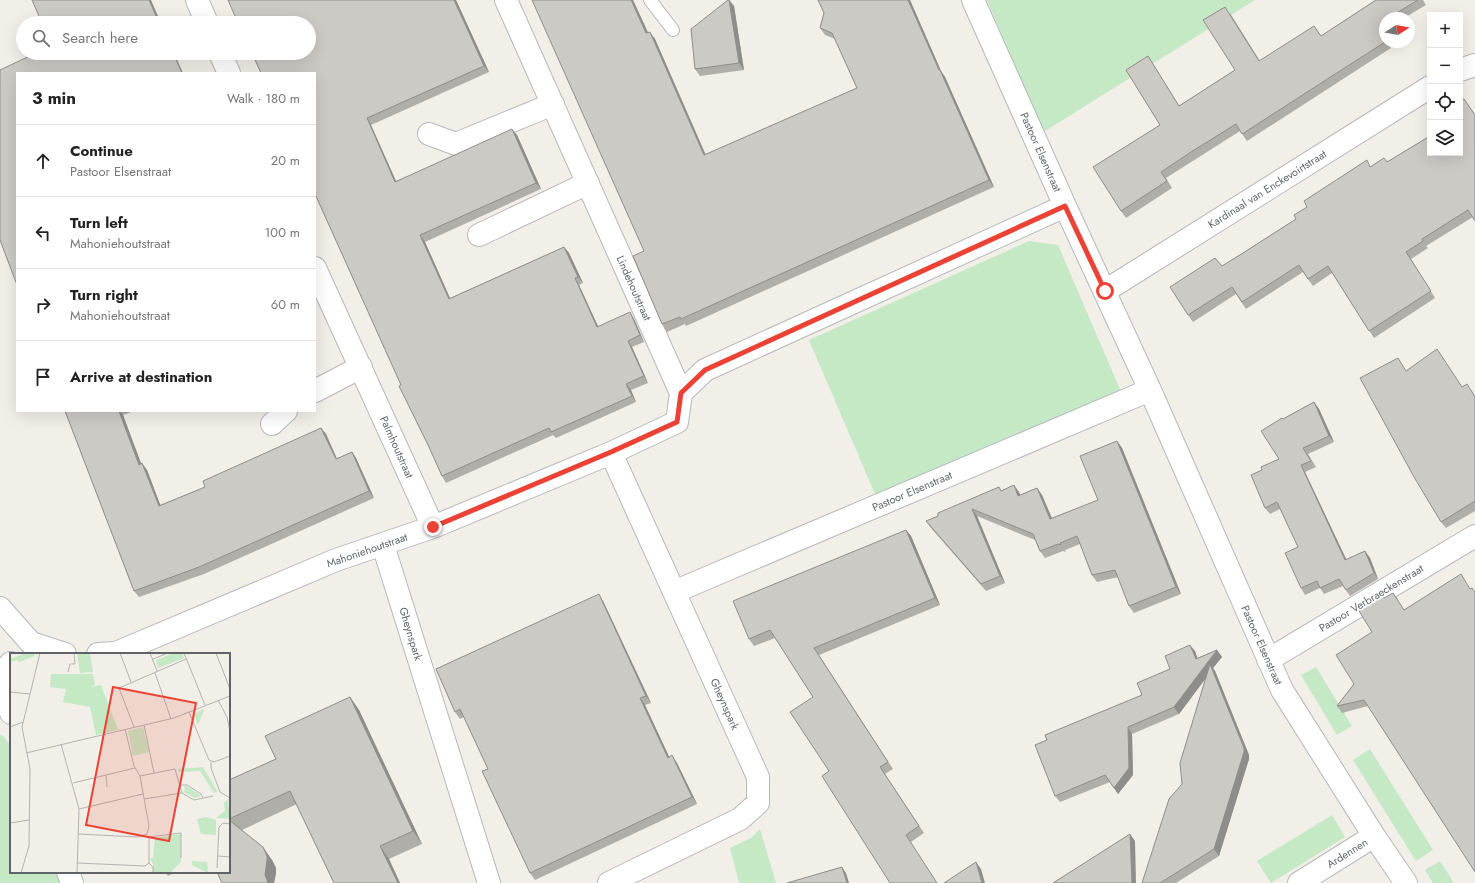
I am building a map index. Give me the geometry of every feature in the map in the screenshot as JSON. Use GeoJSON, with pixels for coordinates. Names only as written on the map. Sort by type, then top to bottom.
{"type":"FeatureCollection","features":[{"type":"Feature","properties":{"kind":"street"},"geometry":{"type":"LineString","coordinates":[[197,0],[204,16]]}},
{"type":"Feature","properties":{"kind":"street","name":"Lindehoutstraat"},"geometry":{"type":"LineString","coordinates":[[506,0],[681,393]]}},
{"type":"Feature","properties":{"kind":"street","name":"Pastoor Elsenstraat"},"geometry":{"type":"LineString","coordinates":[[973,0],[1065,206],[1150,390],[1282,690],[1374,836],[1406,883]]}},
{"type":"Feature","properties":{"kind":"street"},"geometry":{"type":"LineString","coordinates":[[223,60],[229,72]]}},
{"type":"Feature","properties":{"kind":"street"},"geometry":{"type":"LineString","coordinates":[[1463,69],[1475,65]]}},
{"type":"Feature","properties":{"kind":"street","name":"Kardinaal van Enckevoirtstraat"},"geometry":{"type":"LineString","coordinates":[[1105,291],[1427,89]]}},
{"type":"Feature","properties":{"kind":"street"},"geometry":{"type":"LineString","coordinates":[[429,134],[456,144],[553,104]]}},
{"type":"Feature","properties":{"kind":"street"},"geometry":{"type":"LineString","coordinates":[[479,234],[588,183]]}},
{"type":"Feature","properties":{"kind":"street"},"geometry":{"type":"LineString","coordinates":[[681,393],[705,370],[1065,206]]}},
{"type":"Feature","properties":{"kind":"street","name":"Palmhoutstraat"},"geometry":{"type":"LineString","coordinates":[[316,270],[433,527]]}},
{"type":"Feature","properties":{"kind":"street"},"geometry":{"type":"LineString","coordinates":[[316,390],[361,367]]}},
{"type":"Feature","properties":{"kind":"street","name":"Pastoor Elsenstraat"},"geometry":{"type":"LineString","coordinates":[[674,592],[1150,390]]}},
{"type":"Feature","properties":{"kind":"street","name":"Mahoniehoutstraat"},"geometry":{"type":"LineString","coordinates":[[116,653],[336,560],[433,527],[611,452],[677,422],[681,393]]}},
{"type":"Feature","properties":{"kind":"street","name":"Gheynspark"},"geometry":{"type":"LineString","coordinates":[[609,883],[740,819],[758,803],[758,777],[611,452]]}},
{"type":"Feature","properties":{"kind":"street","name":"Pastoor Verbraeckenstraat"},"geometry":{"type":"LineString","coordinates":[[1268,660],[1475,536]]}},
{"type":"Feature","properties":{"kind":"street","name":"Gheynspark"},"geometry":{"type":"LineString","coordinates":[[383,545],[489,883]]}},
{"type":"Feature","properties":{"kind":"street"},"geometry":{"type":"LineString","coordinates":[[0,608],[26,649],[57,653]]}},
{"type":"Feature","properties":{"kind":"street"},"geometry":{"type":"LineString","coordinates":[[0,674],[10,664]]}},
{"type":"Feature","properties":{"kind":"street"},"geometry":{"type":"LineString","coordinates":[[0,682],[10,710]]}},
{"type":"Feature","properties":{"kind":"street","name":"Ardennen"},"geometry":{"type":"LineString","coordinates":[[1299,883],[1374,836]]}},
{"type":"Feature","properties":{"kind":"street"},"geometry":{"type":"LineString","coordinates":[[68,873],[72,883]]}},
{"type":"Feature","properties":{"kind":"lane"},"geometry":{"type":"LineString","coordinates":[[650,0],[673,30]]}},
{"type":"Feature","properties":{"kind":"green space"},"geometry":{"type":"Polygon","coordinates":[[[987,0],[1255,0],[1045,131],[1028,97],[987,0]]]}},
{"type":"Feature","properties":{"kind":"green space"},"geometry":{"type":"Polygon","coordinates":[[[1029,241],[1058,245],[1122,394],[878,501],[809,340],[1029,241]]]}},
{"type":"Feature","properties":{"kind":"green space"},"geometry":{"type":"Polygon","coordinates":[[[1316,667],[1352,726],[1337,735],[1301,675],[1316,667]]]}},
{"type":"Feature","properties":{"kind":"green space"},"geometry":{"type":"Polygon","coordinates":[[[0,735],[3,736],[10,745],[10,873],[58,873],[62,883],[0,883],[0,735]]]}},
{"type":"Feature","properties":{"kind":"green space"},"geometry":{"type":"Polygon","coordinates":[[[1370,749],[1433,850],[1416,861],[1353,760],[1370,749]]]}},
{"type":"Feature","properties":{"kind":"green space"},"geometry":{"type":"Polygon","coordinates":[[[1332,815],[1345,837],[1271,883],[1257,861],[1332,815]]]}},
{"type":"Feature","properties":{"kind":"green space"},"geometry":{"type":"Polygon","coordinates":[[[760,829],[776,883],[739,883],[730,848],[751,838],[760,829]]]}},
{"type":"Feature","properties":{"kind":"green space"},"geometry":{"type":"Polygon","coordinates":[[[1440,861],[1454,883],[1433,883],[1425,870],[1440,861]]]}},
{"type":"Feature","properties":{"kind":"building"},"geometry":{"type":"Polygon","coordinates":[[[32,0],[149,0],[156,16],[39,16],[32,0]]]}},
{"type":"Feature","properties":{"kind":"building"},"geometry":{"type":"Polygon","coordinates":[[[228,0],[454,0],[484,66],[367,118],[395,182],[512,129],[536,183],[420,235],[449,299],[564,247],[578,277],[575,278],[597,327],[630,312],[640,335],[628,341],[644,376],[626,384],[632,396],[551,432],[549,428],[442,476],[399,386],[401,385],[316,196],[316,72],[261,72],[255,60],[316,60],[316,16],[235,16],[228,0]]]}},
{"type":"Feature","properties":{"kind":"building"},"geometry":{"type":"Polygon","coordinates":[[[532,0],[631,0],[646,33],[650,32],[704,155],[857,88],[832,33],[820,28],[824,13],[818,0],[908,0],[989,180],[681,319],[680,317],[662,324],[633,256],[644,251],[532,0]]]}},
{"type":"Feature","properties":{"kind":"building"},"geometry":{"type":"Polygon","coordinates":[[[728,0],[739,63],[695,69],[691,29],[728,0]]]}},
{"type":"Feature","properties":{"kind":"building"},"geometry":{"type":"Polygon","coordinates":[[[1376,0],[1418,0],[1398,12],[1379,12],[1379,46],[1242,134],[1236,124],[1191,152],[1161,172],[1167,181],[1121,211],[1093,167],[1160,125],[1126,70],[1148,56],[1179,106],[1235,70],[1203,20],[1225,7],[1259,61],[1314,26],[1321,36],[1376,0]]]}},
{"type":"Feature","properties":{"kind":"building"},"geometry":{"type":"Polygon","coordinates":[[[21,60],[176,60],[182,72],[16,72],[16,282],[0,240],[0,70],[21,60]]]}},
{"type":"Feature","properties":{"kind":"building"},"geometry":{"type":"Polygon","coordinates":[[[1463,100],[1475,115],[1475,221],[1468,210],[1422,239],[1423,241],[1406,252],[1431,291],[1369,331],[1328,266],[1308,279],[1299,265],[1242,302],[1232,287],[1188,315],[1170,287],[1215,258],[1222,266],[1296,219],[1294,215],[1307,207],[1304,201],[1367,160],[1370,167],[1384,158],[1387,162],[1427,138],[1427,156],[1463,156],[1463,100]]]}},
{"type":"Feature","properties":{"kind":"building"},"geometry":{"type":"Polygon","coordinates":[[[1437,349],[1462,387],[1467,384],[1475,397],[1475,501],[1441,522],[1414,477],[1360,378],[1398,358],[1406,371],[1437,349]]]}},
{"type":"Feature","properties":{"kind":"building"},"geometry":{"type":"Polygon","coordinates":[[[1314,402],[1329,436],[1303,448],[1311,461],[1301,465],[1345,560],[1365,551],[1374,573],[1346,590],[1339,579],[1320,588],[1317,581],[1301,588],[1285,553],[1298,547],[1277,502],[1265,508],[1251,475],[1262,470],[1261,467],[1279,459],[1261,431],[1282,418],[1283,419],[1314,402]]]}},
{"type":"Feature","properties":{"kind":"building"},"geometry":{"type":"Polygon","coordinates":[[[65,412],[119,412],[139,465],[142,463],[159,506],[205,487],[203,481],[321,428],[336,459],[352,452],[369,491],[199,567],[134,591],[65,412]]]}},
{"type":"Feature","properties":{"kind":"building"},"geometry":{"type":"Polygon","coordinates":[[[1117,441],[1176,587],[1129,606],[1115,570],[1092,575],[1077,536],[1060,543],[1061,545],[1058,544],[1040,551],[1033,534],[972,509],[1000,576],[981,584],[926,521],[938,516],[938,513],[999,487],[1001,491],[1014,485],[1018,496],[1037,488],[1050,519],[1098,500],[1080,456],[1117,441]]]}},
{"type":"Feature","properties":{"kind":"building"},"geometry":{"type":"Polygon","coordinates":[[[906,530],[935,598],[814,648],[888,762],[880,767],[919,826],[906,835],[937,883],[890,883],[822,776],[829,771],[790,712],[813,697],[770,630],[749,639],[733,601],[906,530]]]}},
{"type":"Feature","properties":{"kind":"building"},"geometry":{"type":"Polygon","coordinates":[[[1461,574],[1470,589],[1472,588],[1475,592],[1475,872],[1364,700],[1337,706],[1354,684],[1336,655],[1372,632],[1359,611],[1383,596],[1384,598],[1393,593],[1404,610],[1461,574]]]}},
{"type":"Feature","properties":{"kind":"building"},"geometry":{"type":"Polygon","coordinates":[[[599,594],[646,696],[640,698],[668,758],[672,755],[692,797],[530,873],[482,771],[488,769],[460,709],[455,712],[436,669],[599,594]]]}},
{"type":"Feature","properties":{"kind":"building"},"geometry":{"type":"Polygon","coordinates":[[[1190,645],[1196,659],[1217,650],[1174,707],[1128,727],[1129,768],[1114,788],[1105,775],[1055,796],[1035,745],[1047,740],[1045,735],[1142,695],[1137,683],[1170,669],[1165,656],[1190,645]]]}},
{"type":"Feature","properties":{"kind":"building"},"geometry":{"type":"Polygon","coordinates":[[[1210,664],[1244,748],[1214,849],[1160,883],[1142,883],[1169,799],[1182,784],[1180,763],[1210,664]]]}},
{"type":"Feature","properties":{"kind":"building"},"geometry":{"type":"Polygon","coordinates":[[[350,697],[413,831],[380,846],[398,883],[334,883],[290,791],[230,819],[230,780],[276,759],[265,736],[350,697]]]}},
{"type":"Feature","properties":{"kind":"building"},"geometry":{"type":"Polygon","coordinates":[[[230,821],[263,847],[267,856],[265,875],[268,883],[222,883],[217,873],[230,873],[230,821]]]}},
{"type":"Feature","properties":{"kind":"building"},"geometry":{"type":"Polygon","coordinates":[[[1130,834],[1132,883],[1053,883],[1130,834]]]}},
{"type":"Feature","properties":{"kind":"building"},"geometry":{"type":"Polygon","coordinates":[[[976,862],[982,883],[944,883],[976,862]]]}},
{"type":"Feature","properties":{"kind":"building"},"geometry":{"type":"Polygon","coordinates":[[[842,867],[847,883],[787,883],[842,867]]]}},
{"type":"Feature","properties":{"kind":"route"},"geometry":{"type":"LineString","coordinates":[[433,527],[611,452],[677,422],[681,393],[705,370],[1065,206],[1105,291]]}}]}
